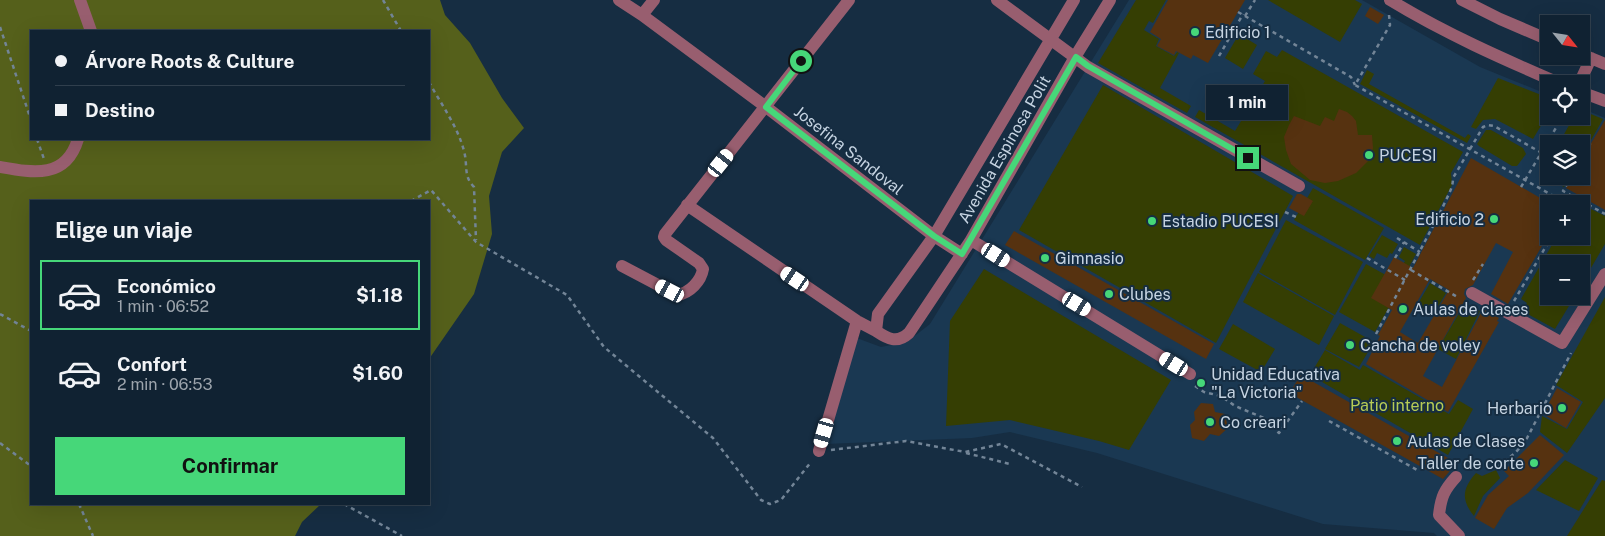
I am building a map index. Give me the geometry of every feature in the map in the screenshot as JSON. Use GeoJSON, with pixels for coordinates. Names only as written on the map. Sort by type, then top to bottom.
{"type":"FeatureCollection","features":[{"type":"Feature","properties":{"kind":"street"},"geometry":{"type":"LineString","coordinates":[[80,0],[91,30]]}},
{"type":"Feature","properties":{"kind":"street","name":"Josefina Sandoval"},"geometry":{"type":"LineString","coordinates":[[619,0],[766,107],[934,236],[962,254]]}},
{"type":"Feature","properties":{"kind":"street"},"geometry":{"type":"LineString","coordinates":[[642,15],[654,0]]}},
{"type":"Feature","properties":{"kind":"street"},"geometry":{"type":"LineString","coordinates":[[622,266],[678,295],[684,294],[695,285],[702,276],[703,269],[699,263],[664,237],[665,234],[849,0]]}},
{"type":"Feature","properties":{"kind":"street"},"geometry":{"type":"LineString","coordinates":[[997,0],[1088,66],[1299,186]]}},
{"type":"Feature","properties":{"kind":"street","name":"Avenida Espinosa Polit"},"geometry":{"type":"LineString","coordinates":[[1074,0],[934,236],[878,314],[876,331],[886,337],[895,340],[904,338],[909,333],[962,254],[1110,0]]}},
{"type":"Feature","properties":{"kind":"street"},"geometry":{"type":"LineString","coordinates":[[1390,0],[1495,56],[1540,75]]}},
{"type":"Feature","properties":{"kind":"street"},"geometry":{"type":"LineString","coordinates":[[1462,0],[1540,36]]}},
{"type":"Feature","properties":{"kind":"street"},"geometry":{"type":"LineString","coordinates":[[1590,58],[1605,64]]}},
{"type":"Feature","properties":{"kind":"street"},"geometry":{"type":"LineString","coordinates":[[1590,95],[1605,101]]}},
{"type":"Feature","properties":{"kind":"street"},"geometry":{"type":"LineString","coordinates":[[0,167],[31,172],[48,171],[65,163],[78,140]]}},
{"type":"Feature","properties":{"kind":"street"},"geometry":{"type":"LineString","coordinates":[[687,205],[857,321],[876,331]]}},
{"type":"Feature","properties":{"kind":"street"},"geometry":{"type":"LineString","coordinates":[[971,240],[1190,374]]}},
{"type":"Feature","properties":{"kind":"street"},"geometry":{"type":"LineString","coordinates":[[1472,293],[1562,343],[1605,274]]}},
{"type":"Feature","properties":{"kind":"street"},"geometry":{"type":"LineString","coordinates":[[819,451],[857,321]]}},
{"type":"Feature","properties":{"kind":"street"},"geometry":{"type":"LineString","coordinates":[[1456,477],[1445,489],[1439,515],[1458,536]]}},
{"type":"Feature","properties":{"kind":"path"},"geometry":{"type":"LineString","coordinates":[[383,0],[400,30]]}},
{"type":"Feature","properties":{"kind":"path"},"geometry":{"type":"LineString","coordinates":[[1219,56],[1255,0]]}},
{"type":"Feature","properties":{"kind":"path"},"geometry":{"type":"LineString","coordinates":[[1238,12],[1351,78],[1355,85],[1552,195]]}},
{"type":"Feature","properties":{"kind":"path"},"geometry":{"type":"LineString","coordinates":[[1355,85],[1390,25],[1389,15]]}},
{"type":"Feature","properties":{"kind":"path"},"geometry":{"type":"LineString","coordinates":[[0,27],[30,117]]}},
{"type":"Feature","properties":{"kind":"path"},"geometry":{"type":"LineString","coordinates":[[430,84],[456,130],[464,151],[467,180],[474,187],[476,242]]}},
{"type":"Feature","properties":{"kind":"path"},"geometry":{"type":"LineString","coordinates":[[1376,334],[1453,187],[1454,178],[1483,127],[1488,125],[1494,126],[1540,152]]}},
{"type":"Feature","properties":{"kind":"path"},"geometry":{"type":"LineString","coordinates":[[38,140],[48,171]]}},
{"type":"Feature","properties":{"kind":"path"},"geometry":{"type":"LineString","coordinates":[[1521,187],[1540,156]]}},
{"type":"Feature","properties":{"kind":"path"},"geometry":{"type":"LineString","coordinates":[[1567,185],[1563,191],[1570,195]]}},
{"type":"Feature","properties":{"kind":"path"},"geometry":{"type":"LineString","coordinates":[[413,200],[431,190],[476,242],[567,296],[604,347],[713,438],[762,500],[770,504],[780,500],[819,451],[906,441],[965,452],[1010,464]]}},
{"type":"Feature","properties":{"kind":"path"},"geometry":{"type":"LineString","coordinates":[[1590,206],[1605,214]]}},
{"type":"Feature","properties":{"kind":"path"},"geometry":{"type":"LineString","coordinates":[[1285,212],[1296,218]]}},
{"type":"Feature","properties":{"kind":"path"},"geometry":{"type":"LineString","coordinates":[[1397,238],[1420,252]]}},
{"type":"Feature","properties":{"kind":"path"},"geometry":{"type":"LineString","coordinates":[[1395,258],[1404,242]]}},
{"type":"Feature","properties":{"kind":"path"},"geometry":{"type":"LineString","coordinates":[[1516,297],[1547,245]]}},
{"type":"Feature","properties":{"kind":"path"},"geometry":{"type":"LineString","coordinates":[[1367,258],[1405,280]]}},
{"type":"Feature","properties":{"kind":"path"},"geometry":{"type":"LineString","coordinates":[[0,314],[30,330]]}},
{"type":"Feature","properties":{"kind":"path"},"geometry":{"type":"LineString","coordinates":[[1498,467],[1515,454],[1525,442],[1572,351]]}},
{"type":"Feature","properties":{"kind":"path"},"geometry":{"type":"LineString","coordinates":[[1329,421],[1420,471]]}},
{"type":"Feature","properties":{"kind":"path"},"geometry":{"type":"LineString","coordinates":[[0,443],[30,465]]}},
{"type":"Feature","properties":{"kind":"path"},"geometry":{"type":"LineString","coordinates":[[965,452],[1001,444],[1082,487]]}},
{"type":"Feature","properties":{"kind":"path"},"geometry":{"type":"LineString","coordinates":[[79,505],[92,536]]}},
{"type":"Feature","properties":{"kind":"path"},"geometry":{"type":"LineString","coordinates":[[346,505],[402,536]]}},
{"type":"Feature","properties":{"kind":"shaded area"},"geometry":{"type":"Polygon","coordinates":[[[1129,0],[1362,0],[1480,67],[1540,91],[1540,125],[1590,125],[1590,112],[1605,118],[1605,536],[1437,536],[1434,533],[1323,524],[1097,453],[1010,432],[972,438],[825,444],[854,337],[881,347],[907,342],[930,324],[1129,0]]]}},
{"type":"Feature","properties":{"kind":"green space"},"geometry":{"type":"Polygon","coordinates":[[[0,0],[440,0],[445,15],[470,43],[502,98],[524,128],[502,152],[489,196],[492,234],[474,294],[430,358],[430,200],[30,200],[30,505],[320,505],[302,522],[295,536],[0,536],[0,0]]]}},
{"type":"Feature","properties":{"kind":"green space"},"geometry":{"type":"Polygon","coordinates":[[[1136,0],[1166,0],[1153,23],[1149,21],[1144,30],[1159,39],[1156,46],[1174,56],[1177,52],[1179,53],[1160,88],[1191,106],[1187,113],[1098,63],[1136,0]]]}},
{"type":"Feature","properties":{"kind":"green space"},"geometry":{"type":"Polygon","coordinates":[[[1268,0],[1355,0],[1362,4],[1340,42],[1268,0]]]}},
{"type":"Feature","properties":{"kind":"green space"},"geometry":{"type":"Polygon","coordinates":[[[1239,34],[1257,45],[1243,69],[1225,58],[1239,34]]]}},
{"type":"Feature","properties":{"kind":"green space"},"geometry":{"type":"Polygon","coordinates":[[[1282,50],[1463,152],[1451,173],[1452,185],[1420,245],[1195,117],[1199,110],[1235,131],[1265,81],[1253,74],[1266,51],[1277,57],[1282,50]]]}},
{"type":"Feature","properties":{"kind":"green space"},"geometry":{"type":"Polygon","coordinates":[[[1367,70],[1374,74],[1369,84],[1465,138],[1468,134],[1471,136],[1467,143],[1360,84],[1367,70]]]}},
{"type":"Feature","properties":{"kind":"green space"},"geometry":{"type":"Polygon","coordinates":[[[1498,78],[1540,94],[1541,125],[1533,139],[1495,119],[1483,120],[1476,129],[1471,127],[1498,78]]]}},
{"type":"Feature","properties":{"kind":"green space","name":"Estadio PUCESI"},"geometry":{"type":"Polygon","coordinates":[[[1103,85],[1293,196],[1216,343],[1019,230],[1103,85]]]}},
{"type":"Feature","properties":{"kind":"green space"},"geometry":{"type":"Polygon","coordinates":[[[1590,114],[1603,119],[1590,142],[1590,135],[1564,135],[1569,125],[1590,125],[1590,114]]]}},
{"type":"Feature","properties":{"kind":"green space"},"geometry":{"type":"Polygon","coordinates":[[[1486,130],[1491,130],[1523,148],[1526,154],[1517,166],[1512,166],[1477,144],[1486,130]]]}},
{"type":"Feature","properties":{"kind":"green space"},"geometry":{"type":"Polygon","coordinates":[[[1313,188],[1384,228],[1365,260],[1294,220],[1313,188]]]}},
{"type":"Feature","properties":{"kind":"green space"},"geometry":{"type":"Polygon","coordinates":[[[1590,208],[1605,216],[1605,244],[1590,270],[1590,255],[1546,255],[1552,245],[1590,245],[1590,208]]]}},
{"type":"Feature","properties":{"kind":"green space"},"geometry":{"type":"Polygon","coordinates":[[[1286,220],[1363,262],[1335,315],[1259,272],[1286,220]]]}},
{"type":"Feature","properties":{"kind":"green space"},"geometry":{"type":"Polygon","coordinates":[[[1382,235],[1398,244],[1387,258],[1377,253],[1374,259],[1369,256],[1382,235]]]}},
{"type":"Feature","properties":{"kind":"green space"},"geometry":{"type":"Polygon","coordinates":[[[1404,247],[1416,254],[1404,276],[1398,273],[1405,261],[1399,257],[1404,247]]]}},
{"type":"Feature","properties":{"kind":"green space"},"geometry":{"type":"Polygon","coordinates":[[[1366,264],[1402,284],[1375,332],[1339,312],[1366,264]]]}},
{"type":"Feature","properties":{"kind":"green space"},"geometry":{"type":"Polygon","coordinates":[[[1540,266],[1540,305],[1570,305],[1555,329],[1522,311],[1527,303],[1521,299],[1540,266]]]}},
{"type":"Feature","properties":{"kind":"green space"},"geometry":{"type":"Polygon","coordinates":[[[984,269],[1171,380],[1129,450],[1010,420],[946,426],[950,321],[984,269]]]}},
{"type":"Feature","properties":{"kind":"green space"},"geometry":{"type":"Polygon","coordinates":[[[1258,273],[1334,316],[1319,345],[1243,302],[1258,273]]]}},
{"type":"Feature","properties":{"kind":"green space"},"geometry":{"type":"Polygon","coordinates":[[[1430,283],[1446,293],[1432,317],[1416,307],[1430,283]]]}},
{"type":"Feature","properties":{"kind":"green space"},"geometry":{"type":"Polygon","coordinates":[[[1605,297],[1605,398],[1567,453],[1540,432],[1542,416],[1567,429],[1583,402],[1556,385],[1605,297]]]}},
{"type":"Feature","properties":{"kind":"green space"},"geometry":{"type":"Polygon","coordinates":[[[1465,303],[1480,311],[1456,359],[1438,349],[1465,303]]]}},
{"type":"Feature","properties":{"kind":"green space","name":"Cancha de voley"},"geometry":{"type":"Polygon","coordinates":[[[1340,323],[1374,342],[1359,367],[1325,349],[1340,323]]]}},
{"type":"Feature","properties":{"kind":"green space"},"geometry":{"type":"Polygon","coordinates":[[[1233,324],[1275,349],[1261,372],[1219,349],[1233,324]]]}},
{"type":"Feature","properties":{"kind":"green space","name":"Patio interno"},"geometry":{"type":"Polygon","coordinates":[[[1325,350],[1360,370],[1363,365],[1449,414],[1458,400],[1473,409],[1448,455],[1310,375],[1325,350]]]}},
{"type":"Feature","properties":{"kind":"green space"},"geometry":{"type":"Polygon","coordinates":[[[1565,460],[1598,478],[1579,511],[1536,490],[1565,460]]]}},
{"type":"Feature","properties":{"kind":"green space"},"geometry":{"type":"Polygon","coordinates":[[[1496,470],[1500,478],[1483,496],[1474,516],[1465,500],[1468,484],[1476,473],[1482,476],[1496,470]]]}},
{"type":"Feature","properties":{"kind":"green space"},"geometry":{"type":"Polygon","coordinates":[[[1602,480],[1605,481],[1605,536],[1567,536],[1602,480]]]}},
{"type":"Feature","properties":{"kind":"building","name":"Edificio 1"},"geometry":{"type":"Polygon","coordinates":[[[1168,0],[1245,0],[1208,63],[1193,55],[1191,59],[1176,51],[1174,55],[1157,46],[1161,39],[1150,32],[1168,0]]]}},
{"type":"Feature","properties":{"kind":"building"},"geometry":{"type":"Polygon","coordinates":[[[1370,7],[1384,15],[1378,24],[1365,16],[1370,7]]]}},
{"type":"Feature","properties":{"kind":"building"},"geometry":{"type":"Polygon","coordinates":[[[1339,109],[1347,112],[1356,121],[1358,135],[1372,135],[1373,148],[1370,159],[1356,173],[1338,181],[1325,183],[1310,180],[1291,164],[1284,137],[1294,116],[1320,126],[1325,117],[1334,121],[1339,109]]]}},
{"type":"Feature","properties":{"kind":"building"},"geometry":{"type":"Polygon","coordinates":[[[1605,120],[1605,210],[1590,202],[1590,195],[1578,195],[1566,188],[1568,185],[1590,185],[1590,145],[1605,120]]]}},
{"type":"Feature","properties":{"kind":"building"},"geometry":{"type":"Polygon","coordinates":[[[1471,158],[1540,198],[1540,245],[1543,245],[1508,304],[1491,294],[1513,252],[1496,243],[1473,285],[1465,289],[1464,294],[1466,298],[1423,376],[1442,387],[1483,309],[1499,318],[1497,321],[1499,322],[1448,412],[1366,364],[1380,336],[1378,335],[1392,310],[1371,298],[1394,257],[1413,268],[1471,158]],[[1430,279],[1400,332],[1418,343],[1449,290],[1430,279]]]}},
{"type":"Feature","properties":{"kind":"building"},"geometry":{"type":"Polygon","coordinates":[[[1297,194],[1301,194],[1313,201],[1304,216],[1289,208],[1297,194]]]}},
{"type":"Feature","properties":{"kind":"building","name":"Clubes"},"geometry":{"type":"Polygon","coordinates":[[[1014,231],[1214,344],[1206,359],[1005,245],[1014,231]]]}},
{"type":"Feature","properties":{"kind":"building","name":"Aulas de Clases"},"geometry":{"type":"Polygon","coordinates":[[[1301,375],[1455,462],[1449,472],[1443,479],[1289,393],[1301,375]]]}},
{"type":"Feature","properties":{"kind":"building","name":"Herbario"},"geometry":{"type":"Polygon","coordinates":[[[1557,388],[1581,402],[1566,428],[1543,414],[1557,388]]]}},
{"type":"Feature","properties":{"kind":"building","name":"Co creari"},"geometry":{"type":"Polygon","coordinates":[[[1201,403],[1213,404],[1215,412],[1225,414],[1228,428],[1219,436],[1210,434],[1204,441],[1192,438],[1190,425],[1195,420],[1194,412],[1201,403]]]}},
{"type":"Feature","properties":{"kind":"building"},"geometry":{"type":"Polygon","coordinates":[[[1540,435],[1564,455],[1528,493],[1507,508],[1494,529],[1475,518],[1488,495],[1509,476],[1504,471],[1540,435]]]}},
{"type":"Feature","properties":{"kind":"place","name":"Edificio 1"},"geometry":{"type":"Point","coordinates":[1195,32]}},
{"type":"Feature","properties":{"kind":"place","name":"PUCESI"},"geometry":{"type":"Point","coordinates":[1369,155]}},
{"type":"Feature","properties":{"kind":"place","name":"Edificio 2"},"geometry":{"type":"Point","coordinates":[1494,219]}},
{"type":"Feature","properties":{"kind":"place","name":"Estadio PUCESI"},"geometry":{"type":"Point","coordinates":[1152,221]}},
{"type":"Feature","properties":{"kind":"place","name":"Gimnasio"},"geometry":{"type":"Point","coordinates":[1045,258]}},
{"type":"Feature","properties":{"kind":"place","name":"Clubes"},"geometry":{"type":"Point","coordinates":[1109,294]}},
{"type":"Feature","properties":{"kind":"place","name":"Aulas de clases"},"geometry":{"type":"Point","coordinates":[1403,309]}},
{"type":"Feature","properties":{"kind":"place","name":"Cancha de voley"},"geometry":{"type":"Point","coordinates":[1350,345]}},
{"type":"Feature","properties":{"kind":"place","name":"Unidad Educativa \"La Victoria\""},"geometry":{"type":"Point","coordinates":[1201,383]}},
{"type":"Feature","properties":{"kind":"place","name":"Herbario"},"geometry":{"type":"Point","coordinates":[1562,408]}},
{"type":"Feature","properties":{"kind":"place","name":"Co creari"},"geometry":{"type":"Point","coordinates":[1210,422]}},
{"type":"Feature","properties":{"kind":"place","name":"Aulas de Clases"},"geometry":{"type":"Point","coordinates":[1397,441]}},
{"type":"Feature","properties":{"kind":"place","name":"Taller de corte"},"geometry":{"type":"Point","coordinates":[1534,463]}},
{"type":"Feature","properties":{"kind":"route"},"geometry":{"type":"LineString","coordinates":[[801,61],[766,107],[934,236],[962,254],[1076,57],[1088,66],[1248,158]]}}]}
